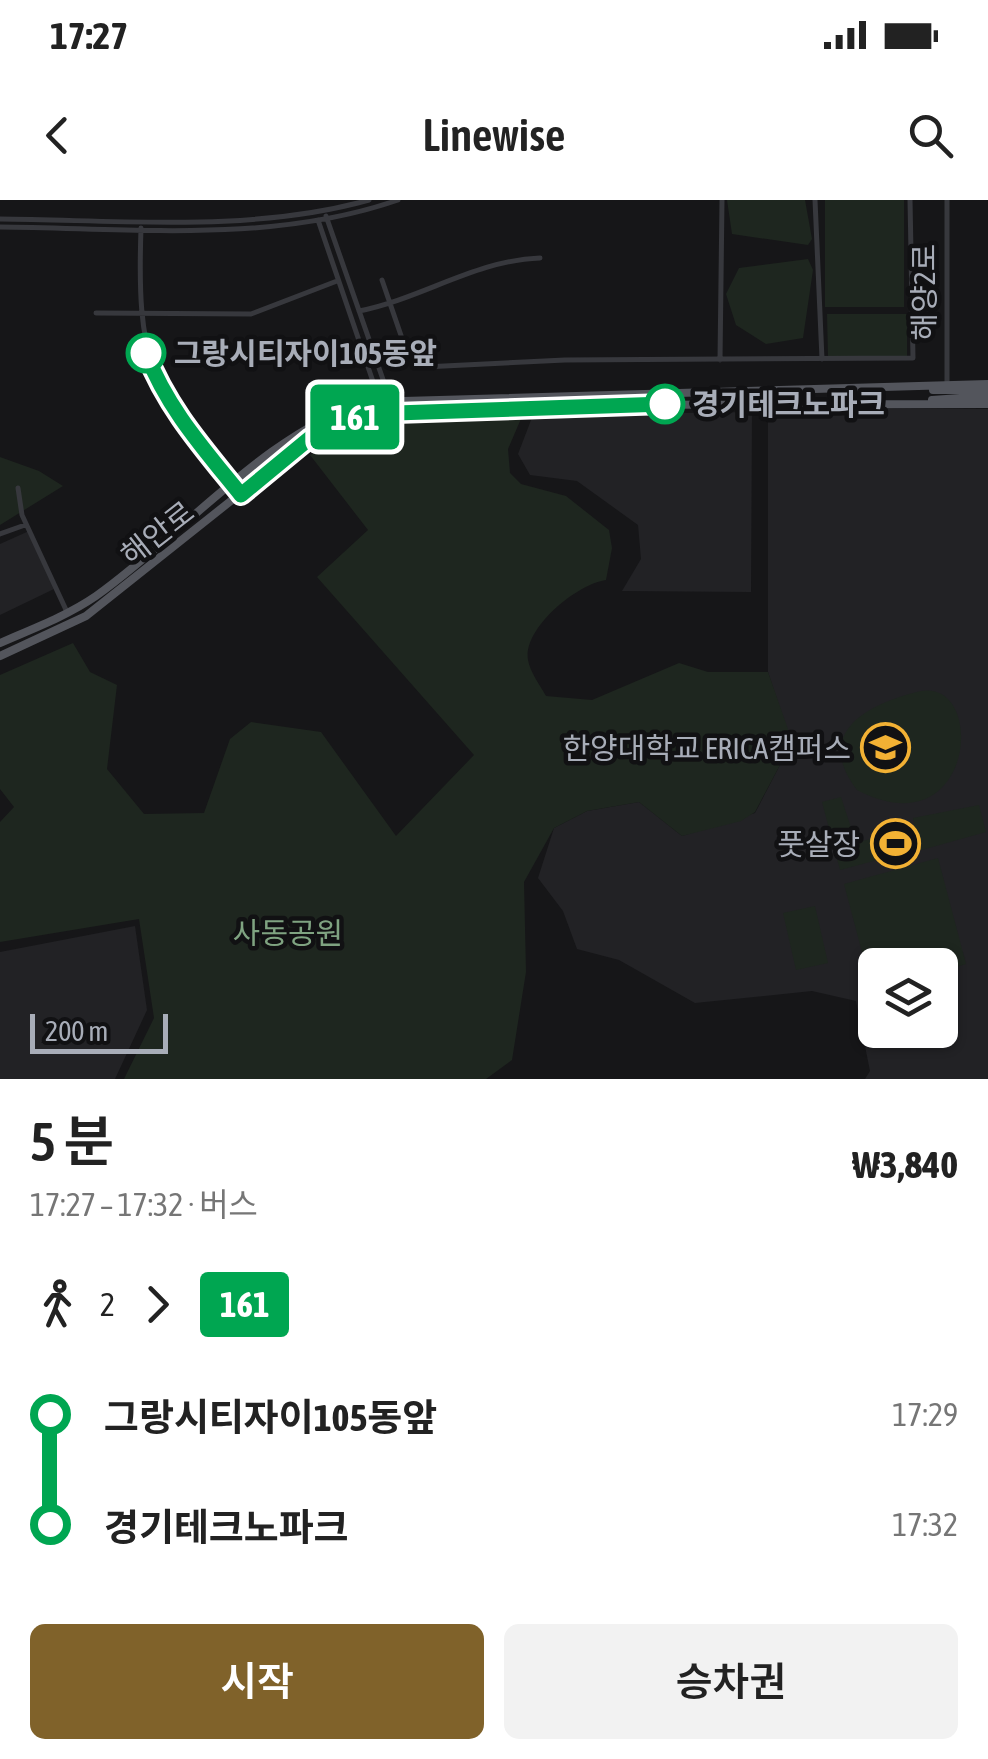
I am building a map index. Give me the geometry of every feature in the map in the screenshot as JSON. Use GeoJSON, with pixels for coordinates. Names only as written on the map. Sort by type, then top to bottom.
{"type":"FeatureCollection","features":[{"type":"Feature","properties":{"kind":"main road","name":"해안로"},"geometry":{"type":"LineString","coordinates":[[0,643],[68,612],[122,577],[312,424],[345,408],[392,400],[577,393],[927,389],[947,385],[988,394]]}},
{"type":"Feature","properties":{"kind":"main road"},"geometry":{"type":"LineString","coordinates":[[927,389],[988,394]]}},
{"type":"Feature","properties":{"kind":"main road","name":"해안로"},"geometry":{"type":"LineString","coordinates":[[0,656],[86,616],[310,438],[344,421],[384,411],[928,401],[988,394]]}},
{"type":"Feature","properties":{"kind":"street"},"geometry":{"type":"LineString","coordinates":[[0,227],[320,214],[369,200]]}},
{"type":"Feature","properties":{"kind":"street"},"geometry":{"type":"LineString","coordinates":[[327,219],[398,200]]}},
{"type":"Feature","properties":{"kind":"street"},"geometry":{"type":"LineString","coordinates":[[720,360],[722,200]]}},
{"type":"Feature","properties":{"kind":"street"},"geometry":{"type":"LineString","coordinates":[[815,200],[822,359]]}},
{"type":"Feature","properties":{"kind":"street"},"geometry":{"type":"LineString","coordinates":[[382,280],[406,350],[424,367],[565,360],[914,358],[910,200]]}},
{"type":"Feature","properties":{"kind":"street","name":"해양2로"},"geometry":{"type":"LineString","coordinates":[[947,200],[947,385]]}},
{"type":"Feature","properties":{"kind":"street"},"geometry":{"type":"LineString","coordinates":[[320,214],[327,219],[394,411]]}},
{"type":"Feature","properties":{"kind":"street"},"geometry":{"type":"LineString","coordinates":[[320,214],[338,281],[384,411]]}},
{"type":"Feature","properties":{"kind":"street"},"geometry":{"type":"LineString","coordinates":[[0,218],[141,224]]}},
{"type":"Feature","properties":{"kind":"street"},"geometry":{"type":"LineString","coordinates":[[141,224],[139,314],[146,353],[160,390],[241,495]]}},
{"type":"Feature","properties":{"kind":"street"},"geometry":{"type":"LineString","coordinates":[[359,311],[391,305],[507,259],[540,258]]}},
{"type":"Feature","properties":{"kind":"street"},"geometry":{"type":"LineString","coordinates":[[96,314],[251,314],[338,281]]}},
{"type":"Feature","properties":{"kind":"street"},"geometry":{"type":"LineString","coordinates":[[18,488],[26,525],[68,612]]}},
{"type":"Feature","properties":{"kind":"street"},"geometry":{"type":"LineString","coordinates":[[0,534],[26,525]]}},
{"type":"Feature","properties":{"kind":"shaded area","name":"한양대학교 ERICA캠퍼스"},"geometry":{"type":"Polygon","coordinates":[[[768,408],[988,409],[988,1079],[865,1079],[870,1071],[865,1048],[958,1048],[958,948],[858,948],[858,1011],[856,1001],[812,991],[695,1003],[619,960],[577,949],[563,911],[538,878],[554,828],[587,811],[639,802],[682,836],[755,813],[781,763],[788,732],[768,672],[768,408]]]}},
{"type":"Feature","properties":{"kind":"shaded area","name":"경기테크노파크"},"geometry":{"type":"Polygon","coordinates":[[[752,412],[751,592],[622,591],[641,559],[638,525],[577,481],[530,475],[518,454],[533,415],[752,412]]]}},
{"type":"Feature","properties":{"kind":"shaded area"},"geometry":{"type":"Polygon","coordinates":[[[29,531],[54,589],[0,615],[0,544],[29,531]]]}},
{"type":"Feature","properties":{"kind":"shaded area"},"geometry":{"type":"Polygon","coordinates":[[[135,926],[147,1010],[115,1079],[0,1079],[0,952],[135,926]]]}},
{"type":"Feature","properties":{"kind":"green space"},"geometry":{"type":"Polygon","coordinates":[[[727,200],[805,200],[812,239],[808,245],[732,234],[727,200]]]}},
{"type":"Feature","properties":{"kind":"green space"},"geometry":{"type":"Polygon","coordinates":[[[825,200],[904,200],[904,307],[825,307],[825,200]]]}},
{"type":"Feature","properties":{"kind":"green space"},"geometry":{"type":"Polygon","coordinates":[[[808,259],[813,270],[803,338],[766,344],[736,325],[726,294],[739,268],[808,259]]]}},
{"type":"Feature","properties":{"kind":"green space"},"geometry":{"type":"Polygon","coordinates":[[[827,314],[907,314],[907,356],[828,356],[827,314]]]}},
{"type":"Feature","properties":{"kind":"green space","name":"사동공원"},"geometry":{"type":"Polygon","coordinates":[[[523,414],[508,449],[510,473],[521,484],[566,496],[609,530],[612,548],[606,580],[567,599],[534,635],[528,660],[546,696],[592,700],[679,663],[708,672],[768,672],[789,732],[781,763],[755,812],[741,821],[682,836],[639,802],[587,811],[554,828],[524,882],[526,972],[512,1060],[486,1079],[124,1079],[154,1018],[139,919],[0,942],[0,822],[14,807],[0,789],[0,675],[73,643],[90,672],[117,685],[107,769],[144,814],[204,813],[230,739],[251,722],[321,732],[396,836],[474,755],[317,577],[368,530],[310,455],[368,426],[523,414]]]}},
{"type":"Feature","properties":{"kind":"green space"},"geometry":{"type":"Polygon","coordinates":[[[0,457],[39,471],[63,486],[0,525],[0,457]]]}},
{"type":"Feature","properties":{"kind":"green space"},"geometry":{"type":"Polygon","coordinates":[[[921,691],[942,695],[956,710],[961,734],[958,759],[946,783],[926,799],[896,803],[857,790],[845,769],[841,751],[844,736],[866,712],[921,691]]]}},
{"type":"Feature","properties":{"kind":"green space"},"geometry":{"type":"Polygon","coordinates":[[[841,797],[856,843],[904,829],[911,851],[840,870],[822,802],[841,797]]]}},
{"type":"Feature","properties":{"kind":"green space"},"geometry":{"type":"Polygon","coordinates":[[[979,805],[986,832],[918,851],[913,818],[979,805]]]}},
{"type":"Feature","properties":{"kind":"green space"},"geometry":{"type":"Polygon","coordinates":[[[938,858],[966,964],[958,966],[958,948],[861,948],[844,884],[938,858]]]}},
{"type":"Feature","properties":{"kind":"green space"},"geometry":{"type":"Polygon","coordinates":[[[815,906],[828,963],[796,970],[783,913],[815,906]]]}},
{"type":"Feature","properties":{"kind":"bus line","name":"161"},"geometry":{"type":"LineString","coordinates":[[146,353],[160,390],[180,420],[241,495],[310,438],[365,414],[451,408],[665,404]]}},
{"type":"Feature","properties":{"kind":"place","name":"그랑시티자이105동앞"},"geometry":{"type":"Point","coordinates":[146,353]}},
{"type":"Feature","properties":{"kind":"place","name":"경기테크노파크"},"geometry":{"type":"Point","coordinates":[665,404]}},
{"type":"Feature","properties":{"kind":"place","name":"한양대학교 ERICA캠퍼스"},"geometry":{"type":"Point","coordinates":[886,748]}},
{"type":"Feature","properties":{"kind":"place","name":"풋살장"},"geometry":{"type":"Point","coordinates":[895,844]}}]}
